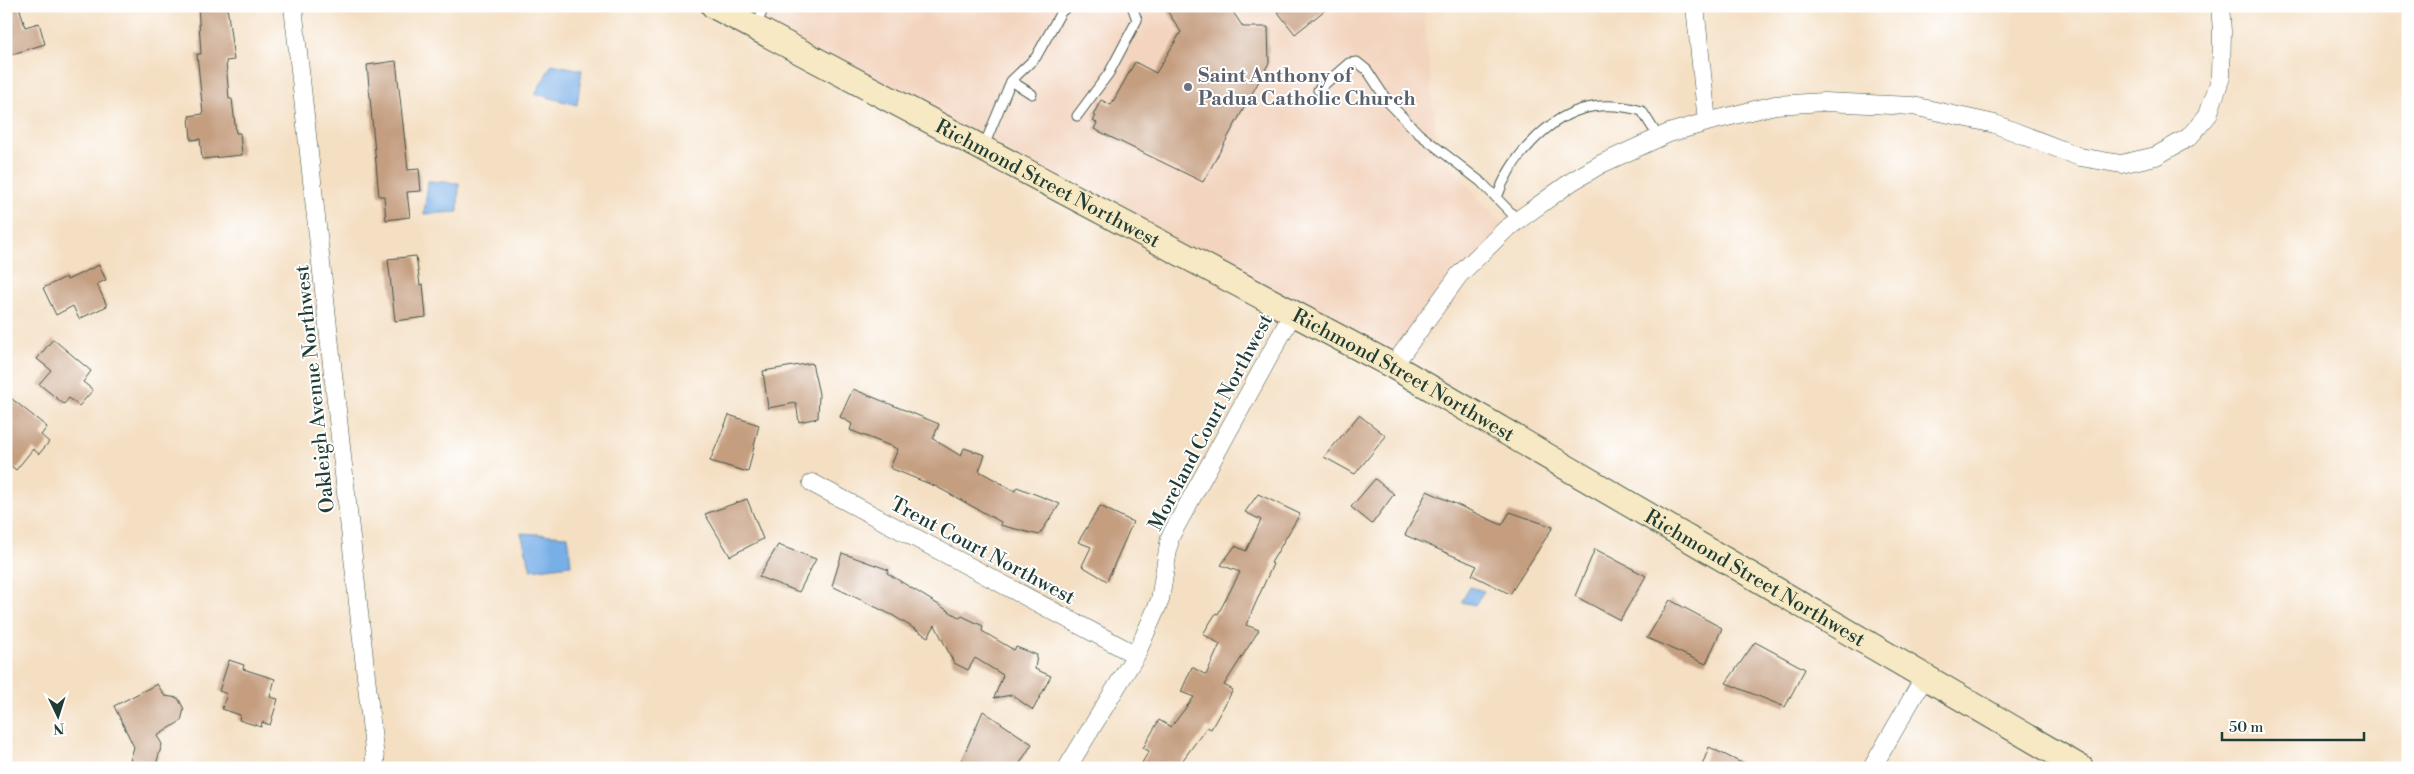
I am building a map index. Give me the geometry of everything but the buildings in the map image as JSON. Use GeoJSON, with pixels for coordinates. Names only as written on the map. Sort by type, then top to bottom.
{"type":"FeatureCollection","features":[{"type":"Feature","properties":{"kind":"street","name":"Oakleigh Avenue Northwest"},"geometry":{"type":"LineString","coordinates":[[293,6],[376,768]]}},
{"type":"Feature","properties":{"kind":"street","name":"Richmond Street Northwest"},"geometry":{"type":"LineString","coordinates":[[714,6],[760,17],[983,148],[1393,366],[2081,768]]}},
{"type":"Feature","properties":{"kind":"street"},"geometry":{"type":"LineString","coordinates":[[1695,6],[1707,122]]}},
{"type":"Feature","properties":{"kind":"street"},"geometry":{"type":"LineString","coordinates":[[1393,366],[1459,275],[1506,229],[1571,182],[1601,164],[1658,138],[1707,122],[1775,105],[1824,102],[1913,106],[1995,124],[2080,156],[2121,164],[2156,156],[2189,137],[2208,115],[2220,77],[2222,31],[2220,6]]}},
{"type":"Feature","properties":{"kind":"street","name":"Moreland Court Northwest"},"geometry":{"type":"LineString","coordinates":[[1067,768],[1136,654],[1160,600],[1170,537],[1293,313]]}},
{"type":"Feature","properties":{"kind":"street","name":"Trent Court Northwest"},"geometry":{"type":"LineString","coordinates":[[812,483],[1136,654]]}},
{"type":"Feature","properties":{"kind":"street"},"geometry":{"type":"LineString","coordinates":[[1872,768],[1925,676]]}},
{"type":"Feature","properties":{"kind":"lane"},"geometry":{"type":"LineString","coordinates":[[983,148],[1011,80],[1036,57],[1061,12],[1068,6]]}},
{"type":"Feature","properties":{"kind":"lane"},"geometry":{"type":"LineString","coordinates":[[1077,116],[1109,73],[1137,20],[1132,6]]}},
{"type":"Feature","properties":{"kind":"lane"},"geometry":{"type":"LineString","coordinates":[[1318,90],[1349,62],[1357,62],[1367,70],[1388,102],[1418,133],[1497,198],[1518,220]]}},
{"type":"Feature","properties":{"kind":"lane"},"geometry":{"type":"LineString","coordinates":[[1011,80],[1032,94]]}},
{"type":"Feature","properties":{"kind":"lane"},"geometry":{"type":"LineString","coordinates":[[1497,198],[1516,159],[1550,124],[1567,113],[1584,108],[1614,106],[1642,110],[1658,138]]}},
{"type":"Feature","properties":{"kind":"shaded area"},"geometry":{"type":"Polygon","coordinates":[[[713,6],[1423,6],[1438,152],[1506,229],[1393,366],[713,6]]]}},
{"type":"Feature","properties":{"kind":"water"},"geometry":{"type":"Polygon","coordinates":[[[552,64],[582,70],[577,105],[535,94],[552,64]]]}},
{"type":"Feature","properties":{"kind":"water"},"geometry":{"type":"Polygon","coordinates":[[[428,181],[459,183],[458,212],[424,214],[428,181]]]}},
{"type":"Feature","properties":{"kind":"water"},"geometry":{"type":"Polygon","coordinates":[[[521,533],[568,536],[571,565],[531,570],[521,533]]]}},
{"type":"Feature","properties":{"kind":"water"},"geometry":{"type":"Polygon","coordinates":[[[1470,587],[1484,591],[1475,605],[1461,602],[1470,587]]]}},
{"type":"Feature","properties":{"kind":"place","name":"Saint Anthony of Padua Catholic Church"},"geometry":{"type":"Point","coordinates":[1188,87]}}]}
